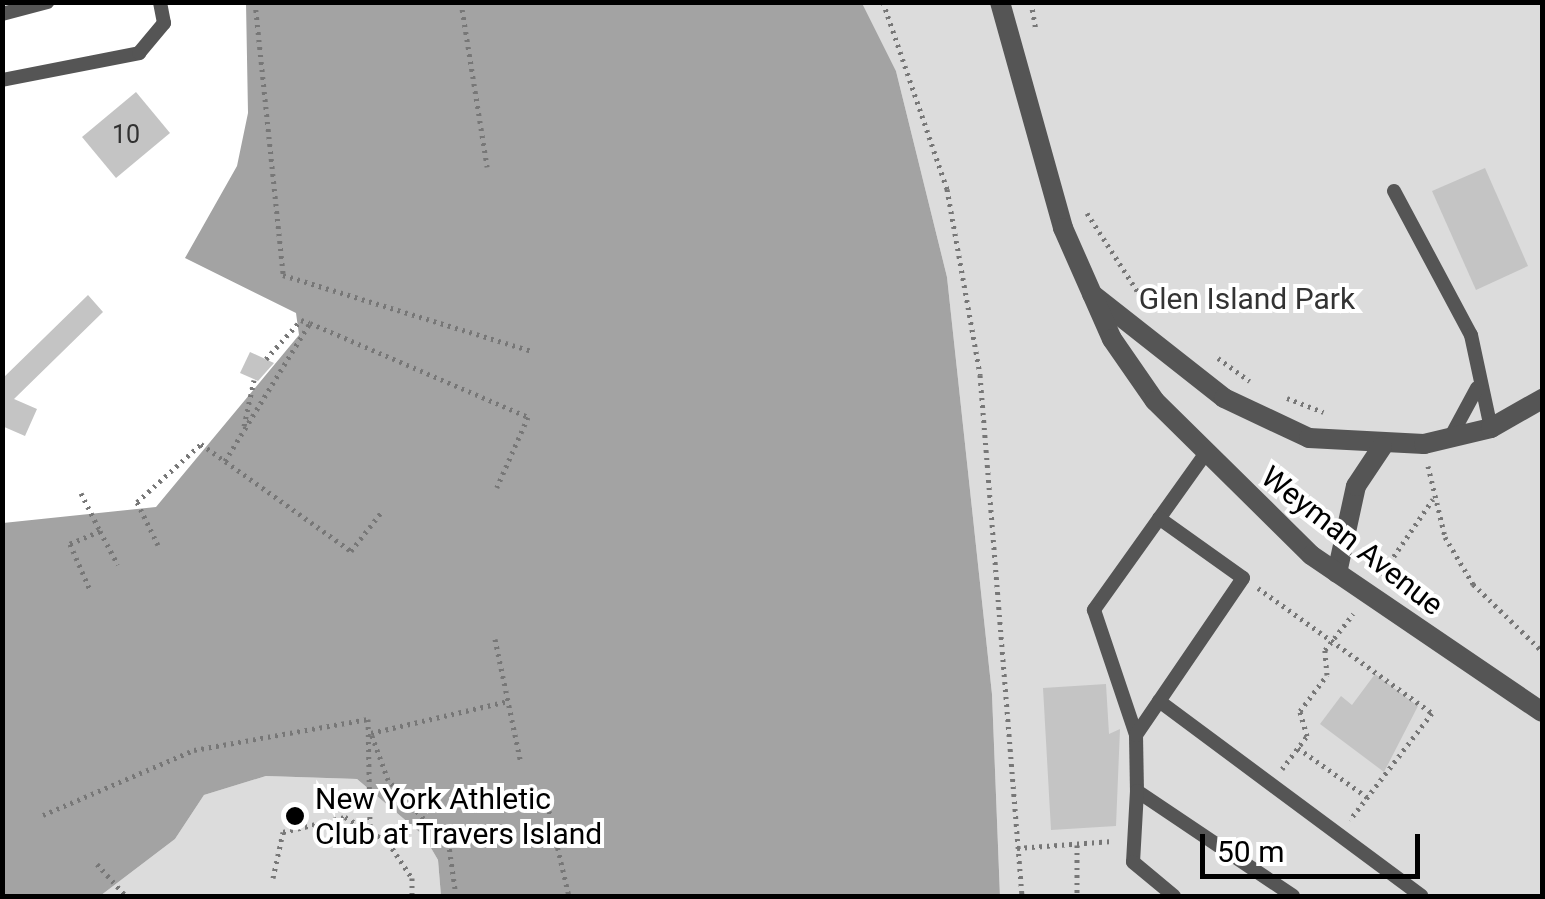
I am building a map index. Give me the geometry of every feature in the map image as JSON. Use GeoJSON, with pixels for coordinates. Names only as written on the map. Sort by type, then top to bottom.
{"type":"FeatureCollection","features":[{"type":"Feature","properties":{"kind":"street","name":"Weyman Avenue"},"geometry":{"type":"LineString","coordinates":[[1000,2],[1039,164],[1092,294],[1122,354],[1203,457],[1337,573],[1542,712]]}},
{"type":"Feature","properties":{"kind":"street"},"geometry":{"type":"LineString","coordinates":[[1092,294],[1264,420],[1309,438],[1382,447],[1450,438],[1491,428],[1542,400]]}},
{"type":"Feature","properties":{"kind":"street"},"geometry":{"type":"LineString","coordinates":[[1337,573],[1356,486],[1382,447]]}},
{"type":"Feature","properties":{"kind":"lane"},"geometry":{"type":"LineString","coordinates":[[2,14],[47,2]]}},
{"type":"Feature","properties":{"kind":"lane"},"geometry":{"type":"LineString","coordinates":[[2,80],[138,53],[164,23],[160,2]]}},
{"type":"Feature","properties":{"kind":"lane"},"geometry":{"type":"LineString","coordinates":[[1394,191],[1471,335],[1477,388],[1491,428]]}},
{"type":"Feature","properties":{"kind":"lane"},"geometry":{"type":"LineString","coordinates":[[1450,438],[1477,388]]}},
{"type":"Feature","properties":{"kind":"lane"},"geometry":{"type":"LineString","coordinates":[[1174,896],[1133,862],[1136,735],[1094,610],[1203,457]]}},
{"type":"Feature","properties":{"kind":"lane"},"geometry":{"type":"LineString","coordinates":[[1136,735],[1243,578],[1159,518]]}},
{"type":"Feature","properties":{"kind":"lane"},"geometry":{"type":"LineString","coordinates":[[1159,700],[1422,896]]}},
{"type":"Feature","properties":{"kind":"lane"},"geometry":{"type":"LineString","coordinates":[[1137,791],[1294,896]]}},
{"type":"Feature","properties":{"kind":"path"},"geometry":{"type":"LineString","coordinates":[[255,2],[283,275],[531,351]]}},
{"type":"Feature","properties":{"kind":"path"},"geometry":{"type":"LineString","coordinates":[[461,2],[487,167]]}},
{"type":"Feature","properties":{"kind":"path"},"geometry":{"type":"LineString","coordinates":[[883,2],[947,189],[980,375],[1022,896]]}},
{"type":"Feature","properties":{"kind":"path"},"geometry":{"type":"LineString","coordinates":[[1031,2],[1039,48]]}},
{"type":"Feature","properties":{"kind":"path"},"geometry":{"type":"LineString","coordinates":[[1082,197],[1114,267],[1148,306]]}},
{"type":"Feature","properties":{"kind":"path"},"geometry":{"type":"LineString","coordinates":[[266,359],[302,320],[528,417],[497,486]]}},
{"type":"Feature","properties":{"kind":"path"},"geometry":{"type":"LineString","coordinates":[[225,461],[310,324]]}},
{"type":"Feature","properties":{"kind":"path"},"geometry":{"type":"LineString","coordinates":[[1208,352],[1258,386]]}},
{"type":"Feature","properties":{"kind":"path"},"geometry":{"type":"LineString","coordinates":[[242,434],[254,380]]}},
{"type":"Feature","properties":{"kind":"path"},"geometry":{"type":"LineString","coordinates":[[1274,392],[1339,418]]}},
{"type":"Feature","properties":{"kind":"path"},"geometry":{"type":"LineString","coordinates":[[158,546],[137,502],[201,444],[352,551],[382,510]]}},
{"type":"Feature","properties":{"kind":"path"},"geometry":{"type":"LineString","coordinates":[[1427,462],[1433,499],[1473,584],[1542,651]]}},
{"type":"Feature","properties":{"kind":"path"},"geometry":{"type":"LineString","coordinates":[[81,493],[118,566]]}},
{"type":"Feature","properties":{"kind":"path"},"geometry":{"type":"LineString","coordinates":[[1380,577],[1433,499]]}},
{"type":"Feature","properties":{"kind":"path"},"geometry":{"type":"LineString","coordinates":[[90,590],[70,544],[100,531]]}},
{"type":"Feature","properties":{"kind":"path"},"geometry":{"type":"LineString","coordinates":[[1243,578],[1334,638],[1432,713],[1339,834]]}},
{"type":"Feature","properties":{"kind":"path"},"geometry":{"type":"LineString","coordinates":[[1271,784],[1307,736],[1300,711],[1328,674],[1324,650],[1355,612]]}},
{"type":"Feature","properties":{"kind":"path"},"geometry":{"type":"LineString","coordinates":[[495,639],[520,759]]}},
{"type":"Feature","properties":{"kind":"path"},"geometry":{"type":"LineString","coordinates":[[371,733],[508,702]]}},
{"type":"Feature","properties":{"kind":"path"},"geometry":{"type":"LineString","coordinates":[[44,815],[194,750],[368,718],[388,780],[449,846],[456,896]]}},
{"type":"Feature","properties":{"kind":"path"},"geometry":{"type":"LineString","coordinates":[[370,828],[371,733]]}},
{"type":"Feature","properties":{"kind":"path"},"geometry":{"type":"LineString","coordinates":[[1298,748],[1368,797]]}},
{"type":"Feature","properties":{"kind":"path"},"geometry":{"type":"LineString","coordinates":[[549,811],[569,896]]}},
{"type":"Feature","properties":{"kind":"path"},"geometry":{"type":"LineString","coordinates":[[272,878],[276,840],[295,824],[345,817],[370,828],[404,863],[412,896]]}},
{"type":"Feature","properties":{"kind":"path"},"geometry":{"type":"LineString","coordinates":[[1016,848],[1134,840]]}},
{"type":"Feature","properties":{"kind":"path"},"geometry":{"type":"LineString","coordinates":[[1076,844],[1077,896]]}},
{"type":"Feature","properties":{"kind":"path"},"geometry":{"type":"LineString","coordinates":[[96,864],[126,896]]}},
{"type":"Feature","properties":{"kind":"green space","name":"Glen Island Park"},"geometry":{"type":"Polygon","coordinates":[[[862,3],[1542,3],[1542,896],[1000,896],[992,694],[947,277],[896,71],[862,3]]]}},
{"type":"Feature","properties":{"kind":"green space","name":"New York Athletic Club at Travers Island"},"geometry":{"type":"Polygon","coordinates":[[[266,776],[357,779],[424,836],[438,860],[441,896],[100,896],[175,839],[204,795],[266,776]]]}},
{"type":"Feature","properties":{"kind":"shaded area"},"geometry":{"type":"Polygon","coordinates":[[[246,3],[862,3],[896,71],[947,277],[992,694],[1000,896],[441,896],[438,860],[424,836],[357,779],[266,776],[204,795],[175,839],[100,896],[3,896],[3,523],[156,507],[299,335],[296,313],[185,258],[237,166],[248,113],[246,3]]]}},
{"type":"Feature","properties":{"kind":"building"},"geometry":{"type":"Polygon","coordinates":[[[136,92],[170,133],[116,178],[82,137],[136,92]]]}},
{"type":"Feature","properties":{"kind":"building"},"geometry":{"type":"Polygon","coordinates":[[[1485,168],[1528,266],[1476,290],[1432,191],[1485,168]]]}},
{"type":"Feature","properties":{"kind":"building"},"geometry":{"type":"Polygon","coordinates":[[[88,295],[103,312],[14,399],[37,409],[25,436],[2,426],[2,379],[88,295]]]}},
{"type":"Feature","properties":{"kind":"building"},"geometry":{"type":"Polygon","coordinates":[[[250,352],[274,363],[258,381],[240,373],[250,352]]]}},
{"type":"Feature","properties":{"kind":"building"},"geometry":{"type":"Polygon","coordinates":[[[1375,674],[1418,706],[1384,772],[1320,724],[1341,696],[1352,705],[1375,674]]]}},
{"type":"Feature","properties":{"kind":"building"},"geometry":{"type":"Polygon","coordinates":[[[1106,684],[1109,734],[1120,729],[1116,826],[1051,830],[1043,688],[1106,684]]]}},
{"type":"Feature","properties":{"kind":"place","name":"New York Athletic Club at Travers Island"},"geometry":{"type":"Point","coordinates":[295,816]}}]}
